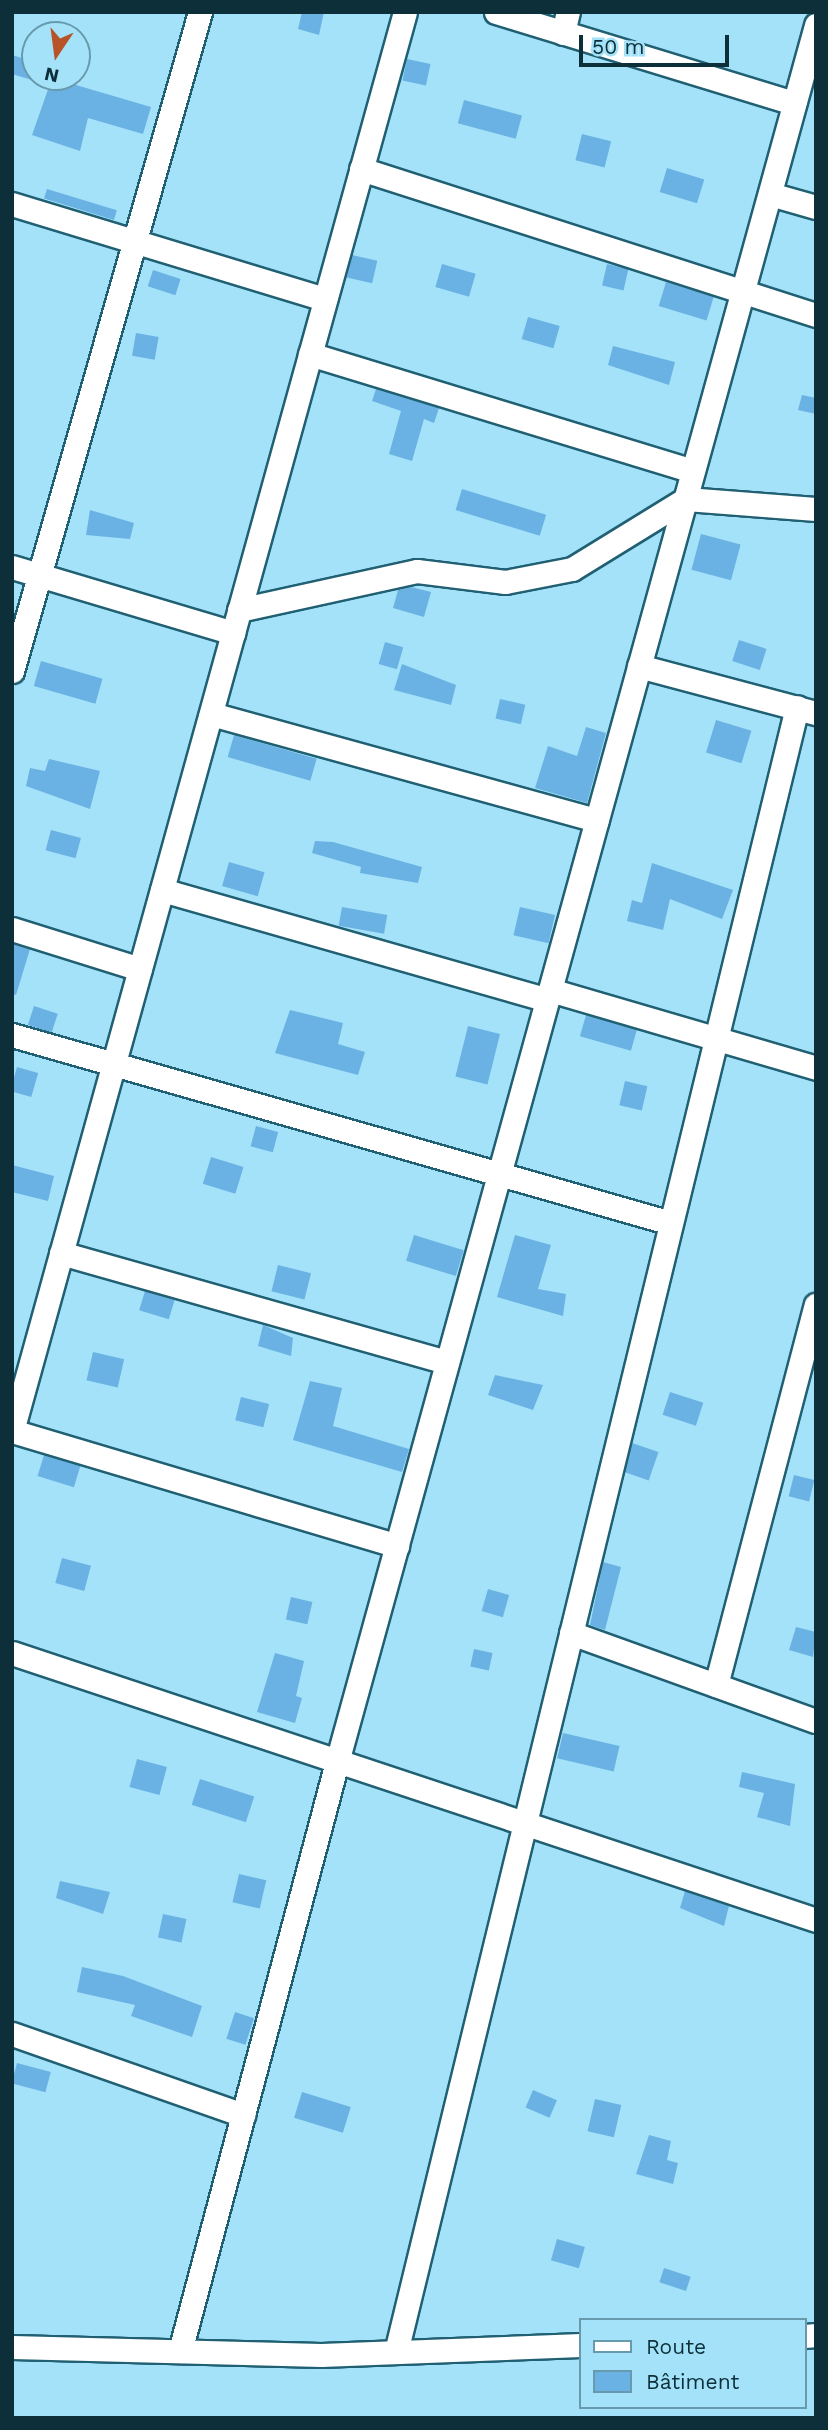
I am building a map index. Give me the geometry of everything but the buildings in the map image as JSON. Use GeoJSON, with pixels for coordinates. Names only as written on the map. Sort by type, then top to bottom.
{"type":"FeatureCollection","features":[{"type":"Feature","properties":{"kind":"street"},"geometry":{"type":"LineString","coordinates":[[12,671],[200,12]]}},
{"type":"Feature","properties":{"kind":"street"},"geometry":{"type":"LineString","coordinates":[[397,1546],[12,1431],[405,12]]}},
{"type":"Feature","properties":{"kind":"street"},"geometry":{"type":"LineString","coordinates":[[496,12],[566,22],[794,103]]}},
{"type":"Feature","properties":{"kind":"street"},"geometry":{"type":"LineString","coordinates":[[180,2351],[337,1762],[816,25]]}},
{"type":"Feature","properties":{"kind":"street"},"geometry":{"type":"LineString","coordinates":[[361,169],[816,315]]}},
{"type":"Feature","properties":{"kind":"street"},"geometry":{"type":"LineString","coordinates":[[770,194],[816,207]]}},
{"type":"Feature","properties":{"kind":"street"},"geometry":{"type":"LineString","coordinates":[[12,204],[325,299]]}},
{"type":"Feature","properties":{"kind":"street"},"geometry":{"type":"LineString","coordinates":[[310,354],[693,471]]}},
{"type":"Feature","properties":{"kind":"street"},"geometry":{"type":"LineString","coordinates":[[239,610],[417,571],[505,582],[572,569],[685,499],[816,509]]}},
{"type":"Feature","properties":{"kind":"street"},"geometry":{"type":"LineString","coordinates":[[12,567],[233,633]]}},
{"type":"Feature","properties":{"kind":"street"},"geometry":{"type":"LineString","coordinates":[[396,2352],[716,1037],[806,710],[639,666]]}},
{"type":"Feature","properties":{"kind":"street"},"geometry":{"type":"LineString","coordinates":[[211,714],[597,820]]}},
{"type":"Feature","properties":{"kind":"street"},"geometry":{"type":"LineString","coordinates":[[162,890],[549,995],[716,1037],[816,1068]]}},
{"type":"Feature","properties":{"kind":"street"},"geometry":{"type":"LineString","coordinates":[[12,929],[140,969]]}},
{"type":"Feature","properties":{"kind":"street"},"geometry":{"type":"LineString","coordinates":[[12,1035],[671,1223]]}},
{"type":"Feature","properties":{"kind":"street"},"geometry":{"type":"LineString","coordinates":[[61,1253],[447,1362]]}},
{"type":"Feature","properties":{"kind":"street"},"geometry":{"type":"LineString","coordinates":[[716,1685],[816,1305]]}},
{"type":"Feature","properties":{"kind":"street"},"geometry":{"type":"LineString","coordinates":[[571,1633],[816,1721]]}},
{"type":"Feature","properties":{"kind":"street"},"geometry":{"type":"LineString","coordinates":[[12,1653],[337,1762],[525,1821],[816,1920]]}},
{"type":"Feature","properties":{"kind":"street"},"geometry":{"type":"LineString","coordinates":[[12,2034],[243,2115]]}},
{"type":"Feature","properties":{"kind":"street"},"geometry":{"type":"LineString","coordinates":[[12,2347],[396,2352],[580,2345]]}}]}
